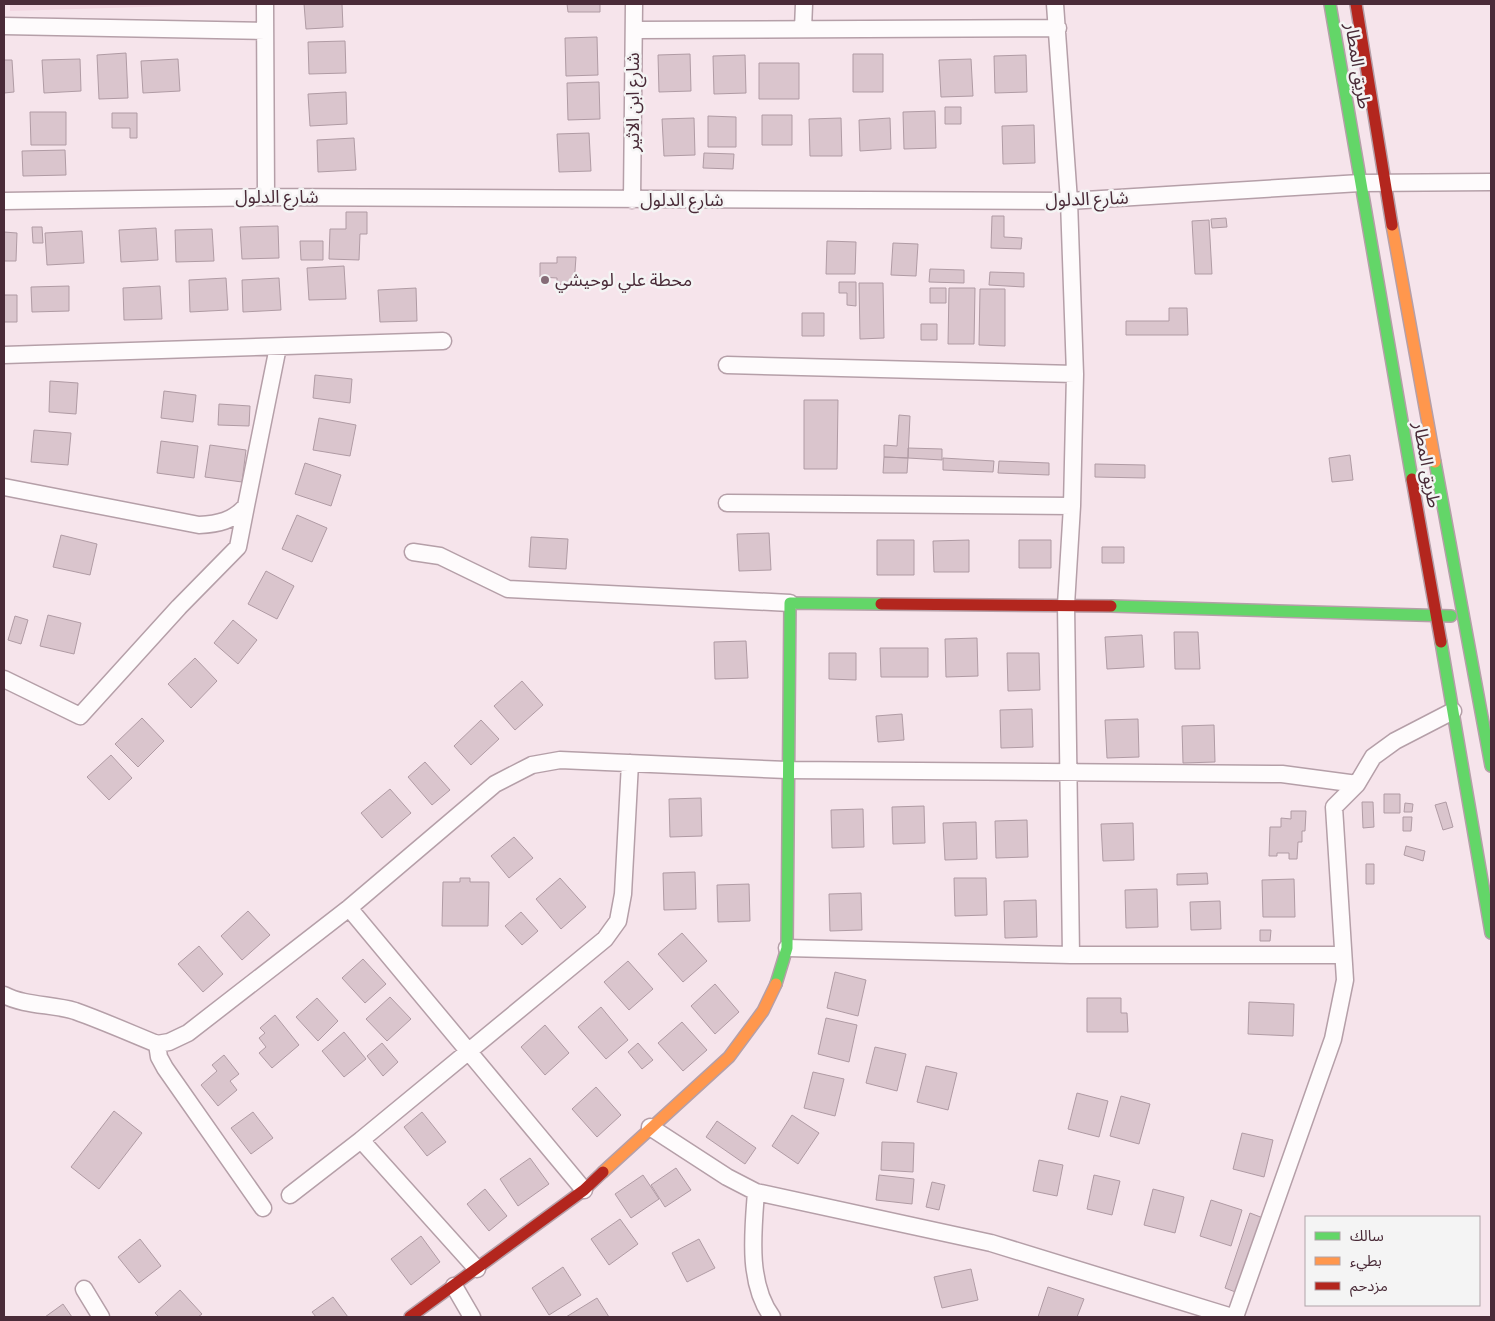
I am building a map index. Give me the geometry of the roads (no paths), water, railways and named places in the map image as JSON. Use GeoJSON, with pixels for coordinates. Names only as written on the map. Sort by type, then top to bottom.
{"type":"FeatureCollection","features":[{"type":"Feature","properties":{"kind":"main road","name":"طريق المطار"},"geometry":{"type":"LineString","coordinates":[[1330,4],[1435,615],[1453,711],[1471,783],[1491,933]]}},
{"type":"Feature","properties":{"kind":"main road","name":"طريق المطار"},"geometry":{"type":"LineString","coordinates":[[1356,4],[1384,182],[1491,766]]}},
{"type":"Feature","properties":{"kind":"main road"},"geometry":{"type":"LineString","coordinates":[[410,1317],[584,1190],[650,1126],[729,1057],[763,1011],[778,982],[787,948],[786,770],[790,603],[1066,604],[1465,617]]}},
{"type":"Feature","properties":{"kind":"street"},"geometry":{"type":"LineString","coordinates":[[266,4],[266,197]]}},
{"type":"Feature","properties":{"kind":"street","name":"شارع ابن الاثير"},"geometry":{"type":"LineString","coordinates":[[632,200],[634,4]]}},
{"type":"Feature","properties":{"kind":"street"},"geometry":{"type":"LineString","coordinates":[[803,29],[804,4]]}},
{"type":"Feature","properties":{"kind":"street"},"geometry":{"type":"LineString","coordinates":[[1055,4],[1069,201],[1076,374],[1072,506],[1066,604],[1071,955]]}},
{"type":"Feature","properties":{"kind":"street"},"geometry":{"type":"LineString","coordinates":[[4,26],[265,31]]}},
{"type":"Feature","properties":{"kind":"street"},"geometry":{"type":"LineString","coordinates":[[634,30],[1058,28]]}},
{"type":"Feature","properties":{"kind":"street","name":"شارع الدلول"},"geometry":{"type":"LineString","coordinates":[[4,201],[266,197],[1069,201],[1360,182],[1491,182]]}},
{"type":"Feature","properties":{"kind":"street"},"geometry":{"type":"LineString","coordinates":[[4,356],[443,341]]}},
{"type":"Feature","properties":{"kind":"street"},"geometry":{"type":"LineString","coordinates":[[4,678],[80,716],[179,607],[238,547],[278,347]]}},
{"type":"Feature","properties":{"kind":"street"},"geometry":{"type":"LineString","coordinates":[[727,365],[1076,374]]}},
{"type":"Feature","properties":{"kind":"street"},"geometry":{"type":"LineString","coordinates":[[4,487],[199,525],[229,520],[238,515],[246,506]]}},
{"type":"Feature","properties":{"kind":"street"},"geometry":{"type":"LineString","coordinates":[[727,503],[1072,506]]}},
{"type":"Feature","properties":{"kind":"street"},"geometry":{"type":"LineString","coordinates":[[413,552],[440,556],[508,589],[790,603]]}},
{"type":"Feature","properties":{"kind":"street"},"geometry":{"type":"LineString","coordinates":[[650,1126],[727,1177],[756,1192],[991,1243],[1234,1317],[1334,1039],[1345,980],[1334,807],[1357,784],[1373,757],[1395,741],[1453,711]]}},
{"type":"Feature","properties":{"kind":"street"},"geometry":{"type":"LineString","coordinates":[[4,995],[13,1000],[74,1011],[157,1044],[169,1042],[188,1033],[349,908],[495,784],[532,765],[560,760],[786,770],[1068,770],[1282,774],[1357,784]]}},
{"type":"Feature","properties":{"kind":"street"},"geometry":{"type":"LineString","coordinates":[[290,1195],[361,1140],[605,939],[618,920],[623,894],[630,763]]}},
{"type":"Feature","properties":{"kind":"street"},"geometry":{"type":"LineString","coordinates":[[349,908],[584,1190]]}},
{"type":"Feature","properties":{"kind":"street"},"geometry":{"type":"LineString","coordinates":[[787,948],[1071,955],[1343,955]]}},
{"type":"Feature","properties":{"kind":"street"},"geometry":{"type":"LineString","coordinates":[[157,1044],[159,1057],[165,1068],[263,1208]]}},
{"type":"Feature","properties":{"kind":"street"},"geometry":{"type":"LineString","coordinates":[[361,1140],[478,1269]]}},
{"type":"Feature","properties":{"kind":"street"},"geometry":{"type":"LineString","coordinates":[[756,1192],[753,1234],[756,1271],[760,1294],[772,1317]]}},
{"type":"Feature","properties":{"kind":"street"},"geometry":{"type":"LineString","coordinates":[[454,1286],[472,1317]]}},
{"type":"Feature","properties":{"kind":"street"},"geometry":{"type":"LineString","coordinates":[[84,1289],[101,1317]]}},
{"type":"Feature","properties":{"kind":"place","name":"محطة علي لوحيشي"},"geometry":{"type":"Point","coordinates":[545,280]}}]}
